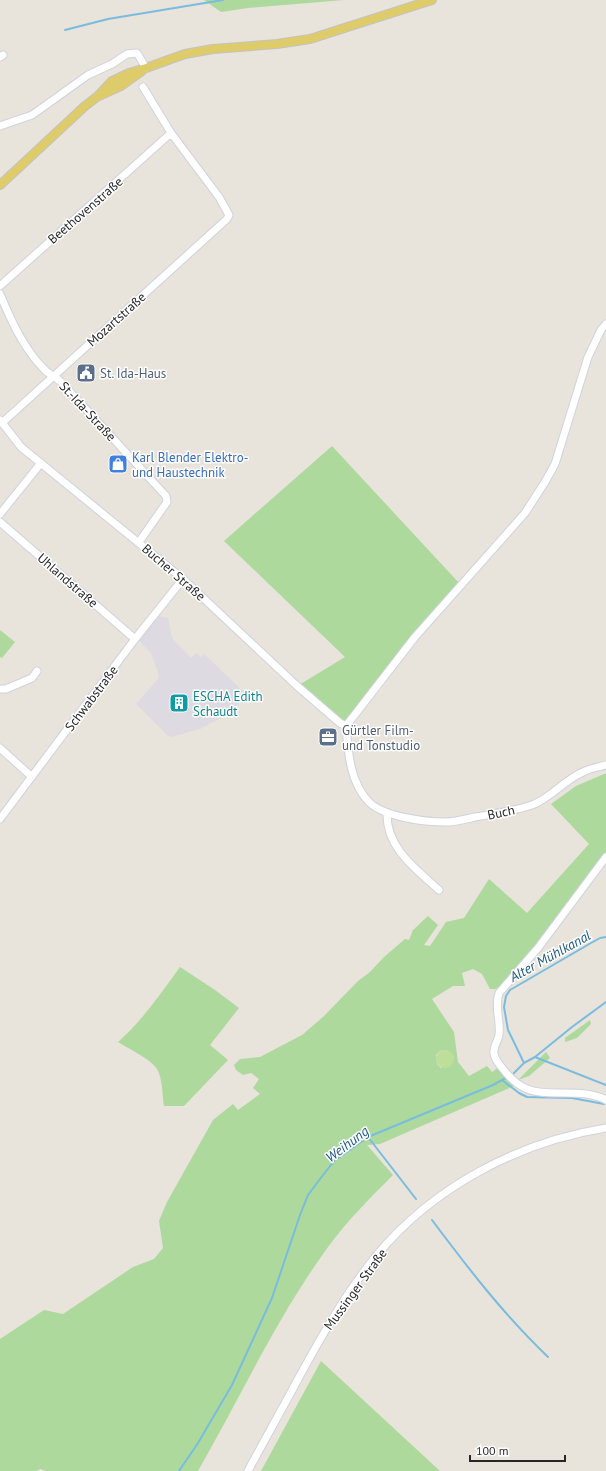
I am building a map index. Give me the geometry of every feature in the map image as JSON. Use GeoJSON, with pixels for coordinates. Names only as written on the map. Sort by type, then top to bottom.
{"type":"FeatureCollection","features":[{"type":"Feature","properties":{"kind":"main road"},"geometry":{"type":"LineString","coordinates":[[0,185],[85,106],[98,96],[112,81],[129,73],[185,54],[213,49],[277,44],[310,39],[432,0]]}},
{"type":"Feature","properties":{"kind":"street"},"geometry":{"type":"LineString","coordinates":[[0,126],[32,115],[88,75],[112,64],[127,54],[137,53],[146,68]]}},
{"type":"Feature","properties":{"kind":"street"},"geometry":{"type":"LineString","coordinates":[[143,87],[171,133]]}},
{"type":"Feature","properties":{"kind":"street","name":"Mozartstraße"},"geometry":{"type":"LineString","coordinates":[[1,421],[54,376],[227,219],[229,215],[219,197],[171,133]]}},
{"type":"Feature","properties":{"kind":"street","name":"Beethovenstraße"},"geometry":{"type":"LineString","coordinates":[[0,286],[35,253],[171,133]]}},
{"type":"Feature","properties":{"kind":"street","name":"St.-Ida-Straße"},"geometry":{"type":"LineString","coordinates":[[0,294],[10,318],[22,340],[44,370],[62,382],[166,496],[167,502],[139,542]]}},
{"type":"Feature","properties":{"kind":"street"},"geometry":{"type":"LineString","coordinates":[[346,726],[415,637],[525,513],[538,495],[554,464],[588,357],[600,330],[606,324]]}},
{"type":"Feature","properties":{"kind":"street","name":"Bucher Straße"},"geometry":{"type":"LineString","coordinates":[[1,421],[21,447],[183,579],[296,685],[340,723],[346,726]]}},
{"type":"Feature","properties":{"kind":"street"},"geometry":{"type":"LineString","coordinates":[[0,514],[41,463]]}},
{"type":"Feature","properties":{"kind":"street","name":"Uhlandstraße"},"geometry":{"type":"LineString","coordinates":[[0,522],[135,639]]}},
{"type":"Feature","properties":{"kind":"street","name":"Schwabstraße"},"geometry":{"type":"LineString","coordinates":[[0,819],[135,639],[183,579]]}},
{"type":"Feature","properties":{"kind":"street"},"geometry":{"type":"LineString","coordinates":[[0,689],[6,689],[32,678],[37,671]]}},
{"type":"Feature","properties":{"kind":"street","name":"Buch"},"geometry":{"type":"LineString","coordinates":[[346,726],[349,757],[357,783],[371,804],[387,813],[405,817],[445,822],[512,810],[533,804],[546,797],[582,772],[606,765]]}},
{"type":"Feature","properties":{"kind":"street"},"geometry":{"type":"LineString","coordinates":[[0,748],[32,777]]}},
{"type":"Feature","properties":{"kind":"street"},"geometry":{"type":"LineString","coordinates":[[387,813],[386,820],[391,838],[400,853],[439,890]]}},
{"type":"Feature","properties":{"kind":"street"},"geometry":{"type":"LineString","coordinates":[[606,857],[538,948],[499,993],[496,1001],[499,1018],[499,1035],[493,1052],[496,1060],[505,1072],[513,1081],[523,1088],[534,1092],[577,1093],[599,1096],[606,1100]]}},
{"type":"Feature","properties":{"kind":"street","name":"Mussinger Straße"},"geometry":{"type":"LineString","coordinates":[[248,1471],[326,1327],[377,1255],[409,1222],[460,1183],[494,1163],[546,1142],[584,1131],[606,1128]]}},
{"type":"Feature","properties":{"kind":"shaded area"},"geometry":{"type":"Polygon","coordinates":[[[158,616],[168,618],[172,638],[191,658],[196,653],[201,657],[204,654],[248,696],[223,717],[200,729],[171,737],[167,735],[136,704],[159,678],[151,653],[139,641],[158,616]]]}},
{"type":"Feature","properties":{"kind":"green space"},"geometry":{"type":"Polygon","coordinates":[[[204,0],[344,0],[248,8],[221,12],[204,0]]]}},
{"type":"Feature","properties":{"kind":"green space"},"geometry":{"type":"Polygon","coordinates":[[[332,446],[460,584],[350,720],[343,722],[299,685],[345,657],[224,541],[332,446]]]}},
{"type":"Feature","properties":{"kind":"green space"},"geometry":{"type":"Polygon","coordinates":[[[0,630],[15,642],[2,658],[0,657],[0,630]]]}},
{"type":"Feature","properties":{"kind":"green space"},"geometry":{"type":"Polygon","coordinates":[[[606,774],[606,855],[553,925],[509,979],[496,989],[490,989],[482,974],[473,969],[462,973],[465,986],[453,986],[432,999],[454,1032],[458,1062],[469,1076],[487,1066],[492,1072],[499,1067],[514,1086],[380,1144],[367,1145],[393,1175],[343,1228],[328,1247],[292,1301],[198,1471],[46,1471],[40,1469],[37,1471],[0,1471],[0,1339],[44,1310],[63,1314],[133,1267],[154,1259],[163,1248],[159,1221],[167,1202],[213,1120],[233,1104],[238,1110],[260,1094],[253,1088],[259,1079],[251,1073],[243,1075],[236,1070],[234,1065],[240,1059],[260,1057],[302,1035],[323,1017],[384,957],[405,939],[409,940],[413,930],[428,916],[438,925],[424,945],[430,946],[446,922],[464,918],[489,879],[527,913],[589,844],[551,804],[576,786],[606,774]],[[446,1050],[440,1051],[436,1055],[437,1064],[441,1068],[454,1058],[451,1053],[446,1050]]]}},
{"type":"Feature","properties":{"kind":"green space"},"geometry":{"type":"Polygon","coordinates":[[[180,967],[239,1008],[210,1045],[228,1060],[184,1106],[164,1106],[161,1082],[157,1069],[145,1058],[118,1042],[144,1015],[180,967]]]}},
{"type":"Feature","properties":{"kind":"green space"},"geometry":{"type":"Polygon","coordinates":[[[590,1020],[591,1024],[577,1038],[565,1042],[565,1038],[590,1020]]]}},
{"type":"Feature","properties":{"kind":"green space"},"geometry":{"type":"Polygon","coordinates":[[[445,1050],[451,1053],[454,1059],[451,1065],[445,1068],[439,1065],[436,1059],[439,1053],[445,1050]]]}},
{"type":"Feature","properties":{"kind":"green space"},"geometry":{"type":"Polygon","coordinates":[[[546,1052],[550,1058],[529,1076],[518,1080],[546,1052]]]}},
{"type":"Feature","properties":{"kind":"green space"},"geometry":{"type":"Polygon","coordinates":[[[321,1361],[440,1471],[261,1471],[321,1361]]]}},
{"type":"Feature","properties":{"kind":"waterway"},"geometry":{"type":"LineString","coordinates":[[65,30],[108,19],[223,0]]}},
{"type":"Feature","properties":{"kind":"waterway","name":"Alter Mühlkanal"},"geometry":{"type":"LineString","coordinates":[[524,1063],[508,1030],[504,1007],[506,996],[510,990],[600,938],[606,937]]}},
{"type":"Feature","properties":{"kind":"waterway","name":"Weihung"},"geometry":{"type":"LineString","coordinates":[[179,1471],[198,1443],[232,1385],[272,1298],[308,1195],[334,1161],[368,1137],[493,1085],[513,1074],[524,1063],[535,1057],[606,1002]]}},
{"type":"Feature","properties":{"kind":"waterway"},"geometry":{"type":"LineString","coordinates":[[535,1057],[606,1085]]}},
{"type":"Feature","properties":{"kind":"waterway"},"geometry":{"type":"LineString","coordinates":[[502,1080],[527,1097],[572,1098],[604,1104]]}},
{"type":"Feature","properties":{"kind":"waterway"},"geometry":{"type":"LineString","coordinates":[[368,1137],[416,1199]]}},
{"type":"Feature","properties":{"kind":"waterway"},"geometry":{"type":"LineString","coordinates":[[432,1220],[501,1308],[548,1357]]}},
{"type":"Feature","properties":{"kind":"place","name":"St. Ida-Haus"},"geometry":{"type":"Point","coordinates":[86,373]}},
{"type":"Feature","properties":{"kind":"place","name":"Karl Blender Elektro- und Haustechnik"},"geometry":{"type":"Point","coordinates":[118,464]}},
{"type":"Feature","properties":{"kind":"place","name":"ESCHA Edith Schaudt"},"geometry":{"type":"Point","coordinates":[179,703]}},
{"type":"Feature","properties":{"kind":"place","name":"Gürtler Film- und Tonstudio"},"geometry":{"type":"Point","coordinates":[328,737]}}]}
